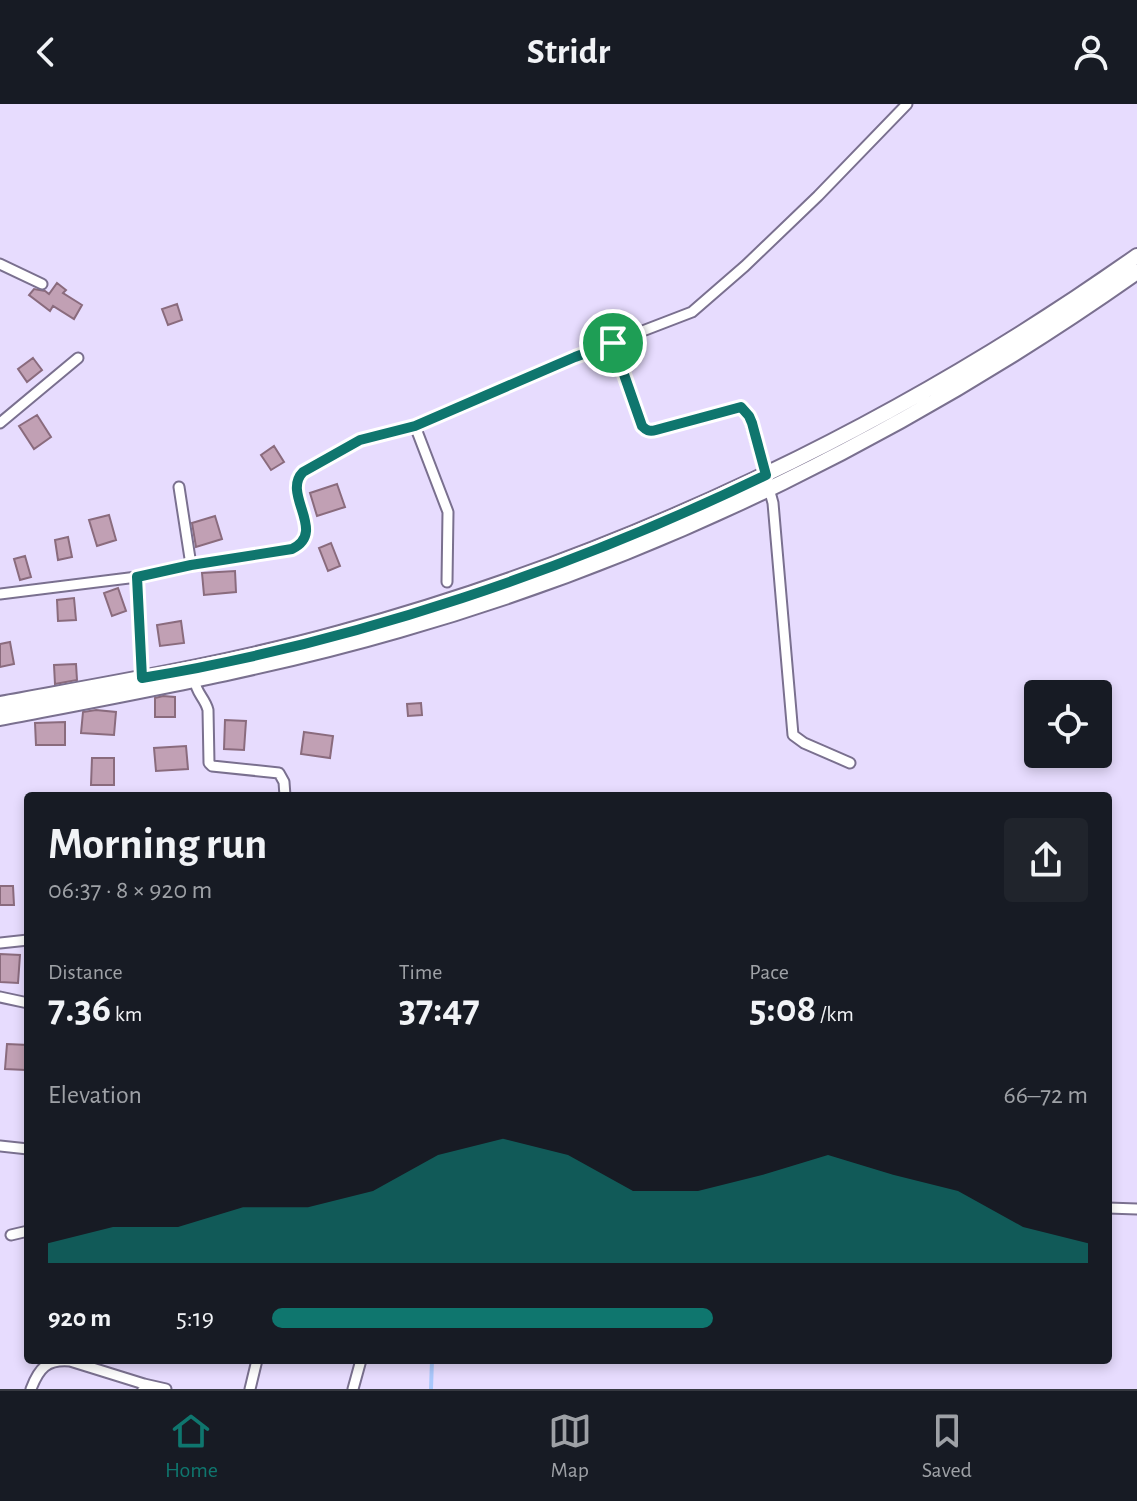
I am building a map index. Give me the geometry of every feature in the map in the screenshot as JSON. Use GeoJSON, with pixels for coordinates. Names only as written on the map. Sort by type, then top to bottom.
{"type":"FeatureCollection","features":[{"type":"Feature","properties":{"kind":"main road"},"geometry":{"type":"LineString","coordinates":[[0,718],[195,681],[341,647],[488,602],[644,544],[768,482],[940,383],[1040,322],[1137,256]]}},
{"type":"Feature","properties":{"kind":"main road"},"geometry":{"type":"LineString","coordinates":[[0,704],[275,650],[460,598],[565,561],[768,482],[867,439],[1047,333],[1137,272]]}},
{"type":"Feature","properties":{"kind":"street"},"geometry":{"type":"LineString","coordinates":[[0,594],[137,577],[300,546],[306,527],[296,486],[300,475],[360,440],[415,426],[575,357],[692,312],[818,196],[907,104]]}},
{"type":"Feature","properties":{"kind":"street"},"geometry":{"type":"LineString","coordinates":[[0,264],[42,284]]}},
{"type":"Feature","properties":{"kind":"street"},"geometry":{"type":"LineString","coordinates":[[613,343],[642,426],[646,429],[656,430],[741,407],[749,416],[775,517],[793,735],[850,763]]}},
{"type":"Feature","properties":{"kind":"street"},"geometry":{"type":"LineString","coordinates":[[0,423],[78,358]]}},
{"type":"Feature","properties":{"kind":"street"},"geometry":{"type":"LineString","coordinates":[[415,426],[448,512],[447,582]]}},
{"type":"Feature","properties":{"kind":"street"},"geometry":{"type":"LineString","coordinates":[[179,487],[191,565]]}},
{"type":"Feature","properties":{"kind":"street"},"geometry":{"type":"LineString","coordinates":[[137,577],[142,678]]}},
{"type":"Feature","properties":{"kind":"street"},"geometry":{"type":"LineString","coordinates":[[195,681],[208,710],[209,763],[212,766],[279,773],[285,792]]}},
{"type":"Feature","properties":{"kind":"street"},"geometry":{"type":"LineString","coordinates":[[0,943],[24,940]]}},
{"type":"Feature","properties":{"kind":"street"},"geometry":{"type":"LineString","coordinates":[[0,997],[24,1002]]}},
{"type":"Feature","properties":{"kind":"street"},"geometry":{"type":"LineString","coordinates":[[0,1146],[24,1149]]}},
{"type":"Feature","properties":{"kind":"street"},"geometry":{"type":"LineString","coordinates":[[1112,1208],[1137,1209]]}},
{"type":"Feature","properties":{"kind":"street"},"geometry":{"type":"LineString","coordinates":[[11,1235],[24,1232]]}},
{"type":"Feature","properties":{"kind":"street"},"geometry":{"type":"LineString","coordinates":[[31,1389],[40,1370],[48,1364]]}},
{"type":"Feature","properties":{"kind":"street"},"geometry":{"type":"LineString","coordinates":[[79,1364],[144,1387],[166,1389]]}},
{"type":"Feature","properties":{"kind":"street"},"geometry":{"type":"LineString","coordinates":[[250,1389],[256,1364]]}},
{"type":"Feature","properties":{"kind":"street"},"geometry":{"type":"LineString","coordinates":[[353,1389],[360,1364]]}},
{"type":"Feature","properties":{"kind":"building"},"geometry":{"type":"Polygon","coordinates":[[[57,283],[66,290],[63,293],[82,305],[74,319],[53,306],[50,311],[29,295],[34,289],[49,294],[57,283]]]}},
{"type":"Feature","properties":{"kind":"building"},"geometry":{"type":"Polygon","coordinates":[[[177,304],[182,320],[168,325],[162,309],[177,304]]]}},
{"type":"Feature","properties":{"kind":"building"},"geometry":{"type":"Polygon","coordinates":[[[33,358],[42,370],[27,382],[18,369],[33,358]]]}},
{"type":"Feature","properties":{"kind":"building"},"geometry":{"type":"Polygon","coordinates":[[[37,415],[51,437],[34,449],[19,426],[37,415]]]}},
{"type":"Feature","properties":{"kind":"building"},"geometry":{"type":"Polygon","coordinates":[[[274,446],[284,462],[271,470],[261,455],[274,446]]]}},
{"type":"Feature","properties":{"kind":"building"},"geometry":{"type":"Polygon","coordinates":[[[337,484],[345,507],[317,516],[310,493],[337,484]]]}},
{"type":"Feature","properties":{"kind":"building"},"geometry":{"type":"Polygon","coordinates":[[[109,515],[116,540],[97,546],[89,520],[109,515]]]}},
{"type":"Feature","properties":{"kind":"building"},"geometry":{"type":"Polygon","coordinates":[[[215,516],[222,539],[196,547],[192,523],[215,516]]]}},
{"type":"Feature","properties":{"kind":"building"},"geometry":{"type":"Polygon","coordinates":[[[68,537],[72,557],[58,560],[55,540],[68,537]]]}},
{"type":"Feature","properties":{"kind":"building"},"geometry":{"type":"Polygon","coordinates":[[[331,543],[340,566],[328,571],[319,548],[331,543]]]}},
{"type":"Feature","properties":{"kind":"building"},"geometry":{"type":"Polygon","coordinates":[[[25,556],[31,577],[20,580],[14,559],[25,556]]]}},
{"type":"Feature","properties":{"kind":"building"},"geometry":{"type":"Polygon","coordinates":[[[235,571],[236,592],[204,595],[202,573],[235,571]]]}},
{"type":"Feature","properties":{"kind":"building"},"geometry":{"type":"Polygon","coordinates":[[[118,588],[126,611],[112,616],[104,593],[118,588]]]}},
{"type":"Feature","properties":{"kind":"building"},"geometry":{"type":"Polygon","coordinates":[[[74,598],[76,620],[58,621],[57,600],[74,598]]]}},
{"type":"Feature","properties":{"kind":"building"},"geometry":{"type":"Polygon","coordinates":[[[181,621],[184,643],[160,646],[157,625],[181,621]]]}},
{"type":"Feature","properties":{"kind":"building"},"geometry":{"type":"Polygon","coordinates":[[[10,642],[14,664],[0,667],[0,644],[10,642]]]}},
{"type":"Feature","properties":{"kind":"building"},"geometry":{"type":"Polygon","coordinates":[[[76,664],[77,680],[55,684],[54,665],[76,664]]]}},
{"type":"Feature","properties":{"kind":"building"},"geometry":{"type":"Polygon","coordinates":[[[175,697],[175,717],[155,717],[155,698],[175,697]]]}},
{"type":"Feature","properties":{"kind":"building"},"geometry":{"type":"Polygon","coordinates":[[[421,703],[422,715],[408,716],[407,704],[421,703]]]}},
{"type":"Feature","properties":{"kind":"building"},"geometry":{"type":"Polygon","coordinates":[[[83,712],[116,712],[114,735],[81,733],[83,712]]]}},
{"type":"Feature","properties":{"kind":"building"},"geometry":{"type":"Polygon","coordinates":[[[225,720],[246,721],[244,750],[224,749],[225,720]]]}},
{"type":"Feature","properties":{"kind":"building"},"geometry":{"type":"Polygon","coordinates":[[[65,722],[65,745],[36,745],[35,723],[65,722]]]}},
{"type":"Feature","properties":{"kind":"building"},"geometry":{"type":"Polygon","coordinates":[[[304,732],[333,736],[330,758],[301,754],[304,732]]]}},
{"type":"Feature","properties":{"kind":"building"},"geometry":{"type":"Polygon","coordinates":[[[186,746],[188,769],[156,771],[154,748],[186,746]]]}},
{"type":"Feature","properties":{"kind":"building"},"geometry":{"type":"Polygon","coordinates":[[[92,758],[114,758],[114,785],[91,785],[92,758]]]}},
{"type":"Feature","properties":{"kind":"building"},"geometry":{"type":"Polygon","coordinates":[[[0,886],[13,886],[14,905],[0,905],[0,886]]]}},
{"type":"Feature","properties":{"kind":"building"},"geometry":{"type":"Polygon","coordinates":[[[0,954],[20,955],[18,983],[0,982],[0,954]]]}},
{"type":"Feature","properties":{"kind":"building"},"geometry":{"type":"Polygon","coordinates":[[[7,1044],[24,1045],[24,1070],[5,1069],[7,1044]]]}},
{"type":"Feature","properties":{"kind":"waterway"},"geometry":{"type":"LineString","coordinates":[[431,1389],[432,1364]]}},
{"type":"Feature","properties":{"kind":"route"},"geometry":{"type":"LineString","coordinates":[[613,343],[642,426],[650,431],[656,430],[741,407],[752,423],[766,475],[639,532],[460,598],[275,650],[142,678],[137,577],[300,546],[306,527],[296,486],[297,478],[303,472],[360,440],[415,426],[613,343]]}}]}
